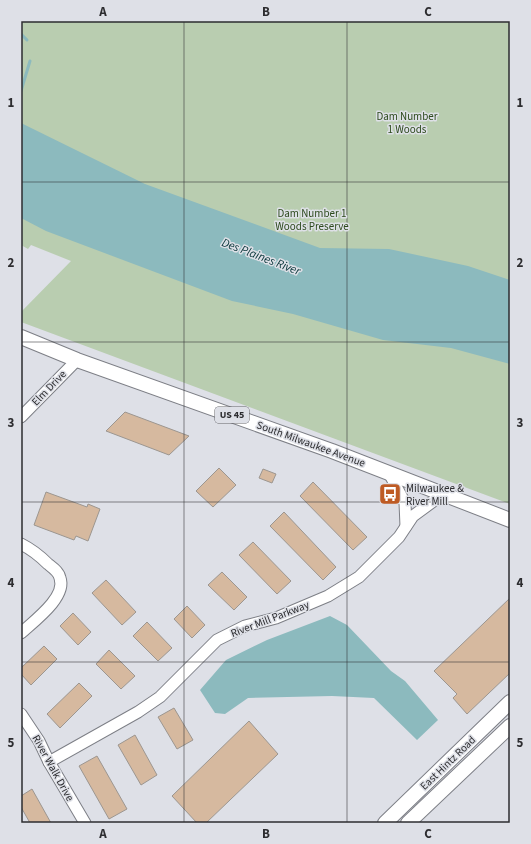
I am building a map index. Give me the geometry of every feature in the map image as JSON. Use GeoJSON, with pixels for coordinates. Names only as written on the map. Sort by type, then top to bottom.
{"type":"FeatureCollection","features":[{"type":"Feature","properties":{"kind":"main road","name":"South Milwaukee Avenue"},"geometry":{"type":"LineString","coordinates":[[21,337],[77,360],[389,473],[510,520]]}},
{"type":"Feature","properties":{"kind":"main road","name":"East Hintz Road"},"geometry":{"type":"LineString","coordinates":[[385,823],[510,702]]}},
{"type":"Feature","properties":{"kind":"main road","name":"East Hintz Road"},"geometry":{"type":"LineString","coordinates":[[408,823],[510,726]]}},
{"type":"Feature","properties":{"kind":"street","name":"Elm Drive"},"geometry":{"type":"LineString","coordinates":[[21,417],[77,360]]}},
{"type":"Feature","properties":{"kind":"street"},"geometry":{"type":"LineString","coordinates":[[389,473],[405,503],[406,526]]}},
{"type":"Feature","properties":{"kind":"street","name":"River Mill Parkway"},"geometry":{"type":"LineString","coordinates":[[49,762],[138,712],[160,697],[217,640],[245,626],[276,618],[328,596],[359,578],[399,537],[414,516],[443,494]]}},
{"type":"Feature","properties":{"kind":"street"},"geometry":{"type":"LineString","coordinates":[[21,544],[54,568],[60,577],[62,585],[60,591],[50,606],[21,633]]}},
{"type":"Feature","properties":{"kind":"street","name":"River Walk Drive"},"geometry":{"type":"LineString","coordinates":[[21,714],[39,741],[49,762],[85,823]]}},
{"type":"Feature","properties":{"kind":"green space","name":"Dam Number 1 Woods Preserve"},"geometry":{"type":"Polygon","coordinates":[[[21,21],[510,21],[510,504],[21,322],[21,312],[71,261],[31,245],[28,249],[21,245],[21,21]]]}},
{"type":"Feature","properties":{"kind":"water","name":"Des Plaines River"},"geometry":{"type":"Polygon","coordinates":[[[21,123],[145,184],[320,248],[389,249],[468,266],[510,280],[510,364],[451,348],[383,340],[293,314],[232,301],[46,231],[21,218],[21,123]]]}},
{"type":"Feature","properties":{"kind":"water"},"geometry":{"type":"Polygon","coordinates":[[[330,616],[347,625],[391,671],[405,681],[438,720],[417,740],[374,698],[332,696],[248,698],[225,714],[215,713],[200,690],[226,660],[267,640],[330,616]]]}},
{"type":"Feature","properties":{"kind":"building"},"geometry":{"type":"Polygon","coordinates":[[[125,412],[189,436],[169,455],[106,431],[125,412]]]}},
{"type":"Feature","properties":{"kind":"building"},"geometry":{"type":"Polygon","coordinates":[[[219,468],[236,485],[213,507],[196,491],[219,468]]]}},
{"type":"Feature","properties":{"kind":"building"},"geometry":{"type":"Polygon","coordinates":[[[263,469],[276,474],[272,483],[259,478],[263,469]]]}},
{"type":"Feature","properties":{"kind":"building"},"geometry":{"type":"Polygon","coordinates":[[[313,482],[367,537],[353,550],[300,496],[313,482]]]}},
{"type":"Feature","properties":{"kind":"building"},"geometry":{"type":"Polygon","coordinates":[[[46,492],[87,507],[88,504],[100,509],[88,541],[76,536],[74,540],[34,525],[46,492]]]}},
{"type":"Feature","properties":{"kind":"building"},"geometry":{"type":"Polygon","coordinates":[[[284,512],[336,567],[323,580],[270,526],[284,512]]]}},
{"type":"Feature","properties":{"kind":"building"},"geometry":{"type":"Polygon","coordinates":[[[253,542],[291,581],[277,594],[239,555],[253,542]]]}},
{"type":"Feature","properties":{"kind":"building"},"geometry":{"type":"Polygon","coordinates":[[[222,572],[247,597],[234,610],[208,585],[222,572]]]}},
{"type":"Feature","properties":{"kind":"building"},"geometry":{"type":"Polygon","coordinates":[[[106,580],[136,612],[122,625],[92,593],[106,580]]]}},
{"type":"Feature","properties":{"kind":"building"},"geometry":{"type":"Polygon","coordinates":[[[510,598],[510,673],[467,714],[453,698],[457,694],[434,671],[510,598]]]}},
{"type":"Feature","properties":{"kind":"building"},"geometry":{"type":"Polygon","coordinates":[[[187,606],[205,625],[192,638],[174,619],[187,606]]]}},
{"type":"Feature","properties":{"kind":"building"},"geometry":{"type":"Polygon","coordinates":[[[73,613],[91,632],[78,645],[60,626],[73,613]]]}},
{"type":"Feature","properties":{"kind":"building"},"geometry":{"type":"Polygon","coordinates":[[[147,622],[172,648],[158,661],[133,636],[147,622]]]}},
{"type":"Feature","properties":{"kind":"building"},"geometry":{"type":"Polygon","coordinates":[[[44,646],[57,659],[31,685],[21,674],[21,668],[44,646]]]}},
{"type":"Feature","properties":{"kind":"building"},"geometry":{"type":"Polygon","coordinates":[[[109,650],[135,676],[121,689],[96,664],[109,650]]]}},
{"type":"Feature","properties":{"kind":"building"},"geometry":{"type":"Polygon","coordinates":[[[79,683],[92,696],[60,728],[47,714],[79,683]]]}},
{"type":"Feature","properties":{"kind":"building"},"geometry":{"type":"Polygon","coordinates":[[[174,708],[193,740],[177,749],[158,717],[174,708]]]}},
{"type":"Feature","properties":{"kind":"building"},"geometry":{"type":"Polygon","coordinates":[[[249,721],[278,754],[206,823],[197,823],[172,796],[249,721]]]}},
{"type":"Feature","properties":{"kind":"building"},"geometry":{"type":"Polygon","coordinates":[[[135,735],[157,775],[141,785],[118,745],[135,735]]]}},
{"type":"Feature","properties":{"kind":"building"},"geometry":{"type":"Polygon","coordinates":[[[97,756],[127,809],[109,819],[79,766],[97,756]]]}},
{"type":"Feature","properties":{"kind":"building"},"geometry":{"type":"Polygon","coordinates":[[[32,789],[51,823],[30,823],[21,807],[21,796],[32,789]]]}},
{"type":"Feature","properties":{"kind":"waterway"},"geometry":{"type":"LineString","coordinates":[[21,34],[27,40]]}},
{"type":"Feature","properties":{"kind":"waterway"},"geometry":{"type":"LineString","coordinates":[[21,91],[30,61]]}},
{"type":"Feature","properties":{"kind":"place","name":"Milwaukee & River Mill"},"geometry":{"type":"Point","coordinates":[390,494]}},
{"type":"Feature","properties":{"kind":"park label","name":"Dam Number 1 Woods"},"geometry":{"type":"Point","coordinates":[407,122]}}]}
